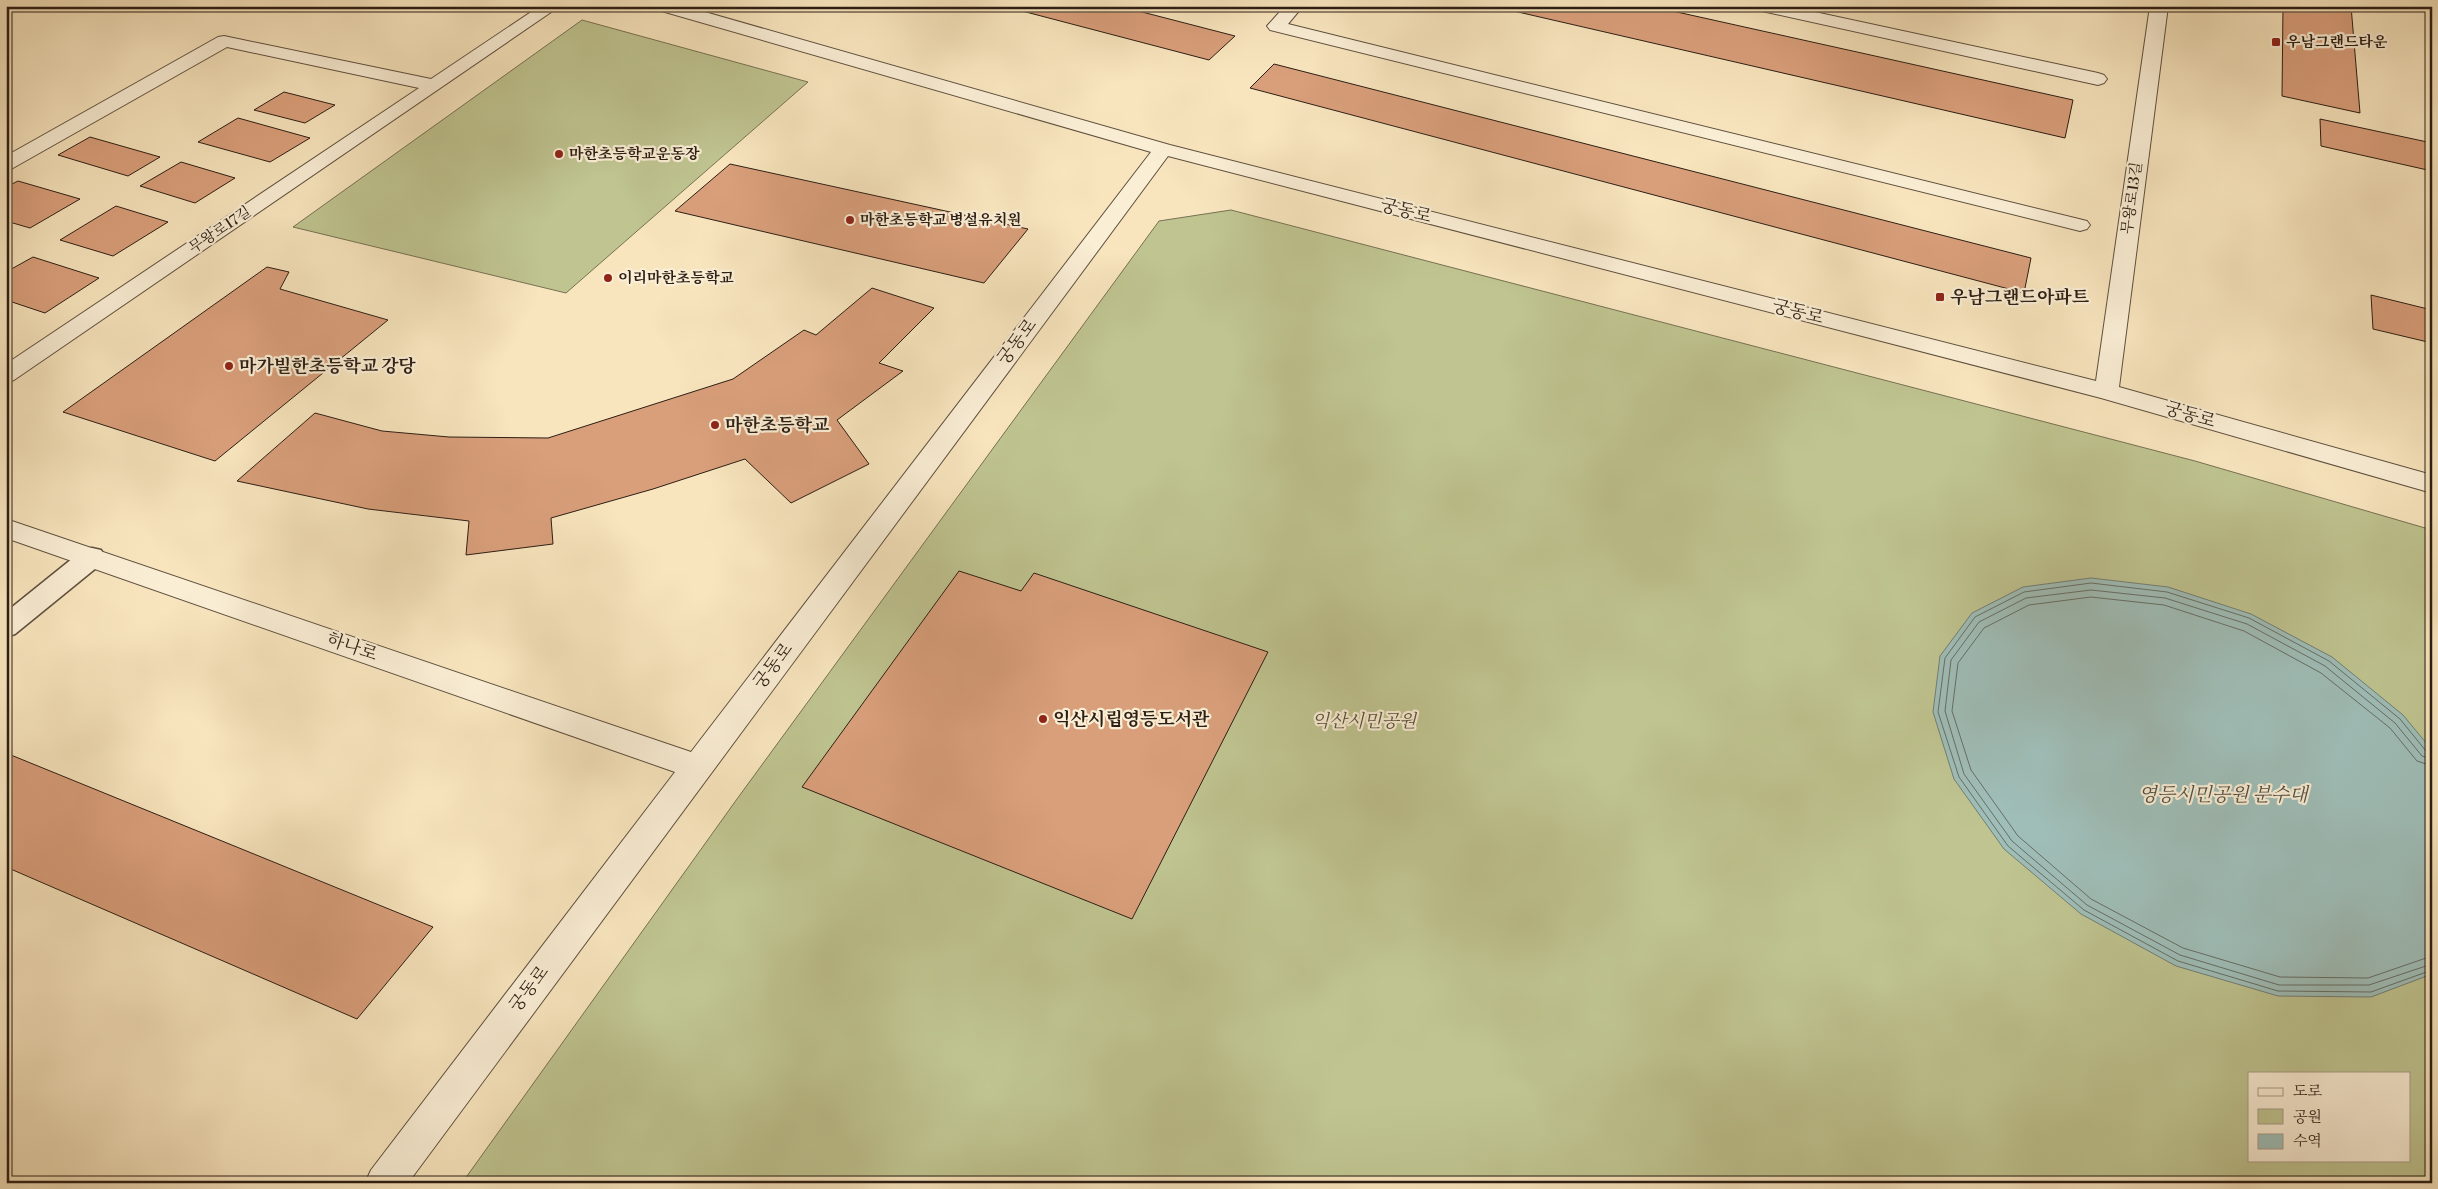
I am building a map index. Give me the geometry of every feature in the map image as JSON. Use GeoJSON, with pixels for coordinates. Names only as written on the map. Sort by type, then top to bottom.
{"type":"FeatureCollection","features":[{"type":"Feature","properties":{"kind":"street","name":"무왕로17길"},"geometry":{"type":"LineString","coordinates":[[6,375],[552,6]]}},
{"type":"Feature","properties":{"kind":"street","name":"궁동로"},"geometry":{"type":"LineString","coordinates":[[664,6],[1162,148],[2106,391],[2432,484]]}},
{"type":"Feature","properties":{"kind":"street"},"geometry":{"type":"LineString","coordinates":[[1762,6],[2098,79]]}},
{"type":"Feature","properties":{"kind":"street","name":"무왕로13길"},"geometry":{"type":"LineString","coordinates":[[2106,391],[2159,6]]}},
{"type":"Feature","properties":{"kind":"street"},"geometry":{"type":"LineString","coordinates":[[1288,8],[1276,26],[2080,225]]}},
{"type":"Feature","properties":{"kind":"street"},"geometry":{"type":"LineString","coordinates":[[6,164],[224,41],[433,85]]}},
{"type":"Feature","properties":{"kind":"street","name":"궁동로"},"geometry":{"type":"LineString","coordinates":[[384,1183],[1162,148]]}},
{"type":"Feature","properties":{"kind":"street","name":"하나로"},"geometry":{"type":"LineString","coordinates":[[6,528],[697,767]]}},
{"type":"Feature","properties":{"kind":"lane"},"geometry":{"type":"LineString","coordinates":[[6,627],[92,557]]}},
{"type":"Feature","properties":{"kind":"green space","name":"마한초등학교운동장"},"geometry":{"type":"Polygon","coordinates":[[[582,20],[808,82],[566,293],[293,227],[582,20]]]}},
{"type":"Feature","properties":{"kind":"green space","name":"익산시민공원"},"geometry":{"type":"Polygon","coordinates":[[[1231,210],[2195,461],[2432,530],[2432,1183],[462,1183],[737,799],[1159,221],[1231,210]]]}},
{"type":"Feature","properties":{"kind":"water","name":"영등시민공원 분수대"},"geometry":{"type":"Polygon","coordinates":[[[2091,578],[2168,587],[2251,614],[2332,657],[2403,715],[2432,750],[2432,974],[2371,997],[2278,996],[2176,966],[2081,914],[2004,849],[1954,779],[1933,712],[1940,656],[1972,613],[2023,587],[2091,578]]]}},
{"type":"Feature","properties":{"kind":"building"},"geometry":{"type":"Polygon","coordinates":[[[1003,6],[1119,6],[1235,36],[1209,60],[1003,6]]]}},
{"type":"Feature","properties":{"kind":"building"},"geometry":{"type":"Polygon","coordinates":[[[1492,6],[1650,6],[2073,100],[2065,138],[1492,6]]]}},
{"type":"Feature","properties":{"kind":"building"},"geometry":{"type":"Polygon","coordinates":[[[2283,6],[2351,6],[2360,113],[2282,96],[2283,6]]]}},
{"type":"Feature","properties":{"kind":"building"},"geometry":{"type":"Polygon","coordinates":[[[1274,64],[2031,258],[2024,293],[1250,88],[1274,64]]]}},
{"type":"Feature","properties":{"kind":"building"},"geometry":{"type":"Polygon","coordinates":[[[284,92],[335,105],[305,123],[254,110],[284,92]]]}},
{"type":"Feature","properties":{"kind":"building"},"geometry":{"type":"Polygon","coordinates":[[[238,118],[310,138],[270,162],[198,142],[238,118]]]}},
{"type":"Feature","properties":{"kind":"building"},"geometry":{"type":"Polygon","coordinates":[[[2320,119],[2432,143],[2432,171],[2321,146],[2320,119]]]}},
{"type":"Feature","properties":{"kind":"building"},"geometry":{"type":"Polygon","coordinates":[[[90,137],[160,157],[128,176],[58,155],[90,137]]]}},
{"type":"Feature","properties":{"kind":"building"},"geometry":{"type":"Polygon","coordinates":[[[181,162],[235,178],[195,203],[140,186],[181,162]]]}},
{"type":"Feature","properties":{"kind":"building","name":"마한초등학교 병설유치원"},"geometry":{"type":"Polygon","coordinates":[[[730,164],[1028,229],[984,283],[675,211],[730,164]]]}},
{"type":"Feature","properties":{"kind":"building"},"geometry":{"type":"Polygon","coordinates":[[[18,181],[80,199],[30,228],[6,221],[6,187],[18,181]]]}},
{"type":"Feature","properties":{"kind":"building"},"geometry":{"type":"Polygon","coordinates":[[[116,206],[168,222],[113,256],[60,240],[116,206]]]}},
{"type":"Feature","properties":{"kind":"building"},"geometry":{"type":"Polygon","coordinates":[[[33,257],[99,278],[45,313],[6,300],[6,272],[33,257]]]}},
{"type":"Feature","properties":{"kind":"building","name":"마가빌한초등학교 강당"},"geometry":{"type":"Polygon","coordinates":[[[267,267],[289,272],[280,289],[388,320],[215,461],[63,412],[267,267]]]}},
{"type":"Feature","properties":{"kind":"building","name":"마한초등학교"},"geometry":{"type":"Polygon","coordinates":[[[872,288],[934,308],[879,363],[903,371],[837,420],[869,464],[791,503],[745,459],[653,489],[551,518],[553,544],[466,555],[469,521],[368,509],[237,481],[315,413],[382,431],[449,437],[548,438],[733,379],[804,330],[816,335],[872,288]]]}},
{"type":"Feature","properties":{"kind":"building"},"geometry":{"type":"Polygon","coordinates":[[[2371,295],[2432,310],[2432,343],[2373,329],[2371,295]]]}},
{"type":"Feature","properties":{"kind":"building","name":"익산시립영등도서관"},"geometry":{"type":"Polygon","coordinates":[[[959,571],[1021,591],[1034,573],[1268,652],[1132,919],[802,787],[959,571]]]}},
{"type":"Feature","properties":{"kind":"building"},"geometry":{"type":"Polygon","coordinates":[[[6,753],[433,927],[357,1019],[6,867],[6,753]]]}},
{"type":"Feature","properties":{"kind":"place","name":"우남그랜드타운"},"geometry":{"type":"Point","coordinates":[2276,42]}},
{"type":"Feature","properties":{"kind":"place","name":"마한초등학교운동장"},"geometry":{"type":"Point","coordinates":[559,154]}},
{"type":"Feature","properties":{"kind":"place","name":"마한초등학교 병설유치원"},"geometry":{"type":"Point","coordinates":[850,220]}},
{"type":"Feature","properties":{"kind":"place","name":"이리마한초등학교"},"geometry":{"type":"Point","coordinates":[608,278]}},
{"type":"Feature","properties":{"kind":"place","name":"우남그랜드아파트"},"geometry":{"type":"Point","coordinates":[1940,297]}},
{"type":"Feature","properties":{"kind":"place","name":"마가빌한초등학교 강당"},"geometry":{"type":"Point","coordinates":[229,366]}},
{"type":"Feature","properties":{"kind":"place","name":"마한초등학교"},"geometry":{"type":"Point","coordinates":[715,425]}},
{"type":"Feature","properties":{"kind":"place","name":"익산시립영등도서관"},"geometry":{"type":"Point","coordinates":[1043,719]}}]}
